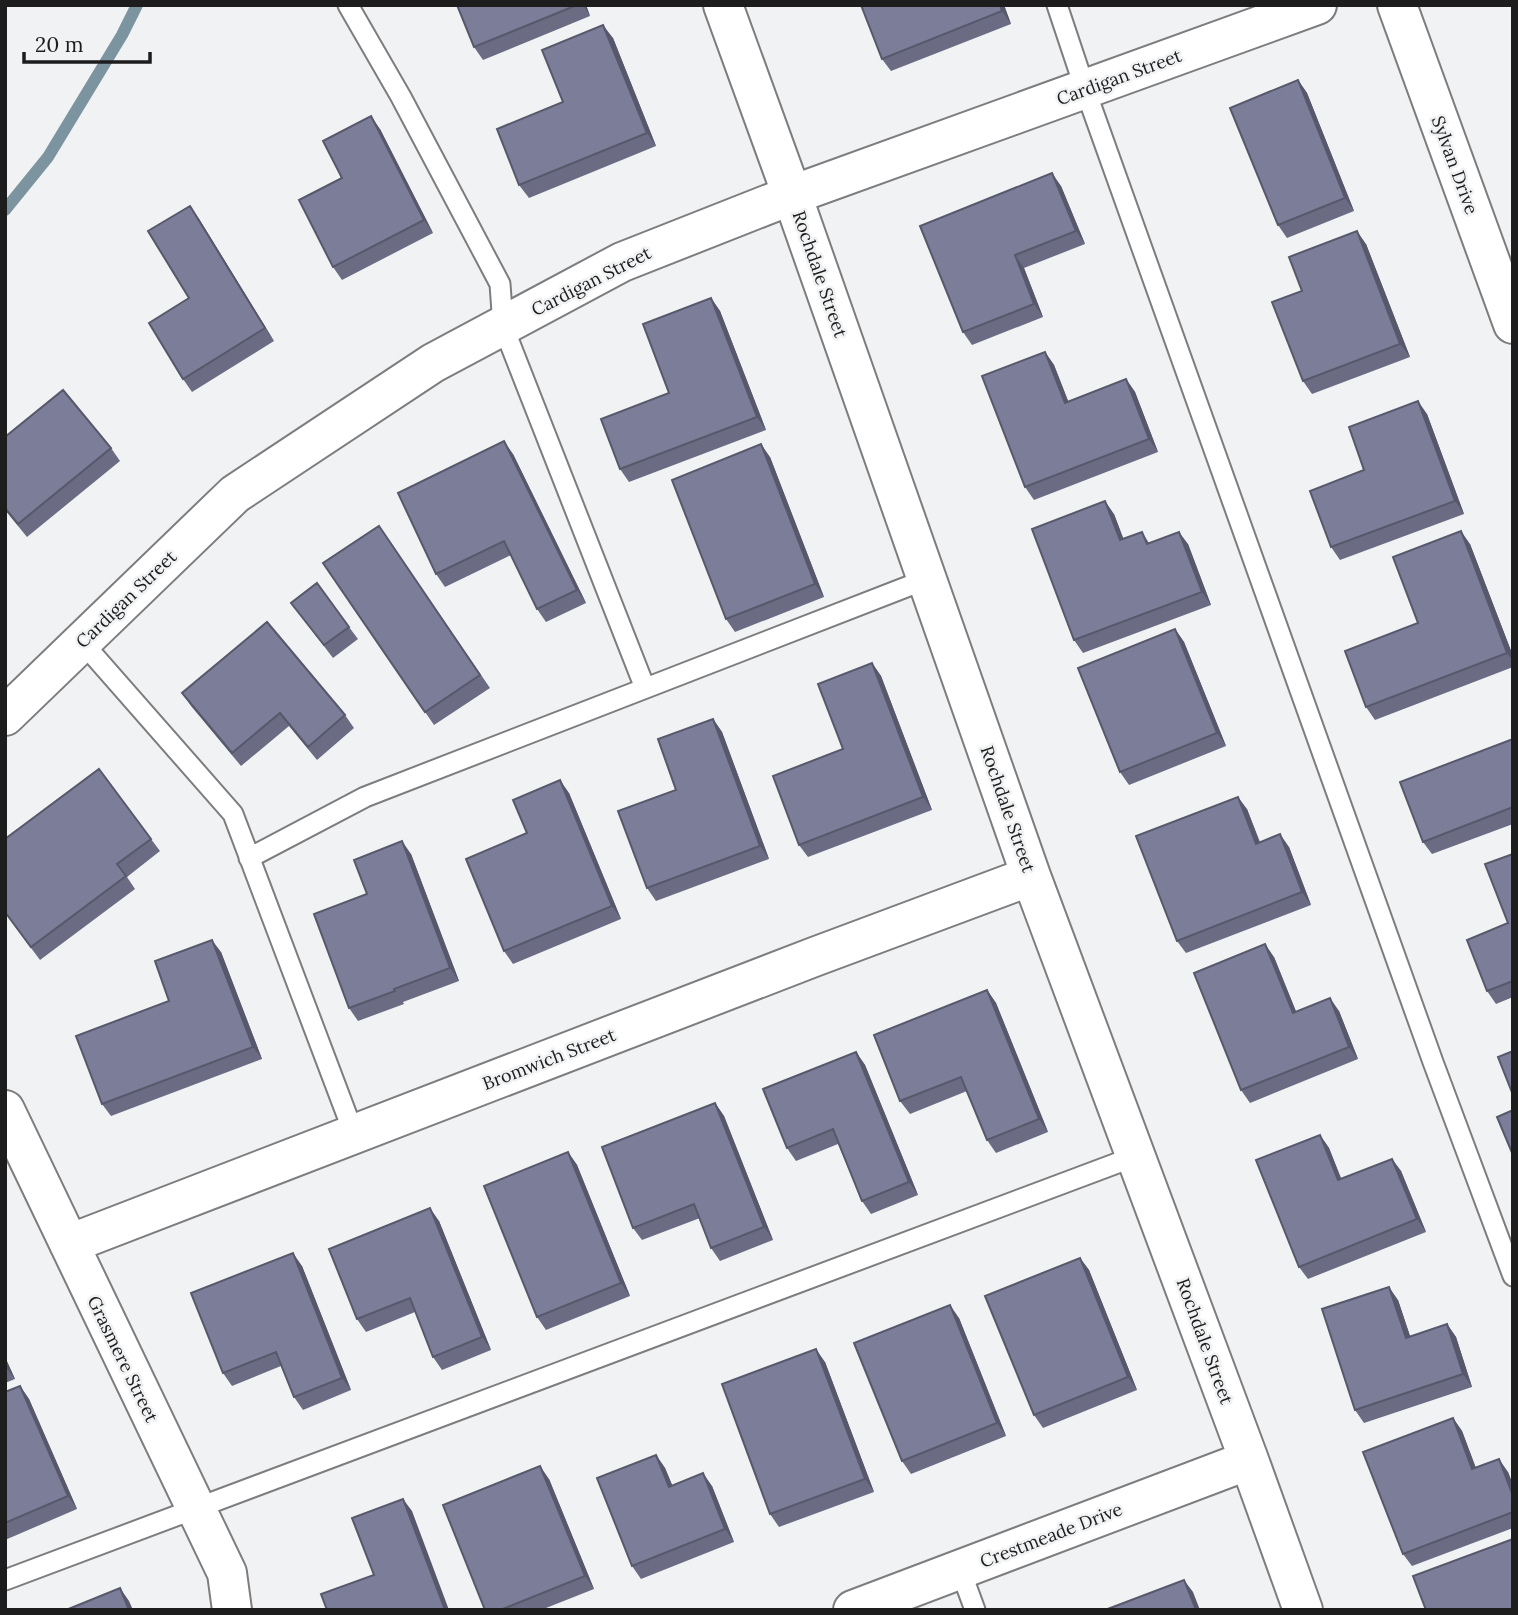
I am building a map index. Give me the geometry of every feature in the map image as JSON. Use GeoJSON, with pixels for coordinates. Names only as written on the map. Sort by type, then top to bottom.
{"type":"FeatureCollection","features":[{"type":"Feature","properties":{"kind":"street","name":"Rochdale Street"},"geometry":{"type":"LineString","coordinates":[[723,5],[1031,876],[1303,1610]]}},
{"type":"Feature","properties":{"kind":"street","name":"Cardigan Street"},"geometry":{"type":"LineString","coordinates":[[5,716],[235,494],[433,363],[622,262],[792,194],[1317,5]]}},
{"type":"Feature","properties":{"kind":"street","name":"Sylvan Drive"},"geometry":{"type":"LineString","coordinates":[[1397,5],[1513,324]]}},
{"type":"Feature","properties":{"kind":"street","name":"Bromwich Street"},"geometry":{"type":"LineString","coordinates":[[69,1244],[1031,876]]}},
{"type":"Feature","properties":{"kind":"street","name":"Grasmere Street"},"geometry":{"type":"LineString","coordinates":[[5,1110],[227,1573],[232,1610]]}},
{"type":"Feature","properties":{"kind":"street","name":"Crestmeade Drive"},"geometry":{"type":"LineString","coordinates":[[853,1610],[1249,1460]]}},
{"type":"Feature","properties":{"kind":"lane"},"geometry":{"type":"LineString","coordinates":[[348,5],[401,97],[500,284],[503,326],[645,688]]}},
{"type":"Feature","properties":{"kind":"lane"},"geometry":{"type":"LineString","coordinates":[[1057,5],[1433,1062],[1513,1276]]}},
{"type":"Feature","properties":{"kind":"lane"},"geometry":{"type":"LineString","coordinates":[[249,858],[365,797],[927,579]]}},
{"type":"Feature","properties":{"kind":"lane"},"geometry":{"type":"LineString","coordinates":[[82,642],[233,814],[354,1134]]}},
{"type":"Feature","properties":{"kind":"lane"},"geometry":{"type":"LineString","coordinates":[[5,1580],[1136,1156]]}},
{"type":"Feature","properties":{"kind":"lane"},"geometry":{"type":"LineString","coordinates":[[960,1569],[975,1610]]}},
{"type":"Feature","properties":{"kind":"building"},"geometry":{"type":"Polygon","coordinates":[[[457,5],[577,5],[474,47],[457,5]]]}},
{"type":"Feature","properties":{"kind":"building"},"geometry":{"type":"Polygon","coordinates":[[[861,5],[1000,5],[1002,11],[882,59],[861,5]]]}},
{"type":"Feature","properties":{"kind":"building"},"geometry":{"type":"Polygon","coordinates":[[[603,25],[647,133],[519,185],[497,129],[563,102],[542,50],[603,25]]]}},
{"type":"Feature","properties":{"kind":"building"},"geometry":{"type":"Polygon","coordinates":[[[1298,80],[1345,198],[1278,225],[1230,108],[1298,80]]]}},
{"type":"Feature","properties":{"kind":"building"},"geometry":{"type":"Polygon","coordinates":[[[371,116],[424,220],[333,267],[299,200],[342,178],[323,141],[371,116]]]}},
{"type":"Feature","properties":{"kind":"building"},"geometry":{"type":"Polygon","coordinates":[[[1052,173],[1076,231],[1015,255],[1034,304],[963,332],[920,226],[1052,173]]]}},
{"type":"Feature","properties":{"kind":"building"},"geometry":{"type":"Polygon","coordinates":[[[190,206],[265,328],[183,379],[149,323],[189,298],[148,231],[190,206]]]}},
{"type":"Feature","properties":{"kind":"building"},"geometry":{"type":"Polygon","coordinates":[[[1357,231],[1400,344],[1303,381],[1272,302],[1302,291],[1289,257],[1357,231]]]}},
{"type":"Feature","properties":{"kind":"building"},"geometry":{"type":"Polygon","coordinates":[[[711,298],[757,417],[620,469],[601,419],[669,393],[643,324],[711,298]]]}},
{"type":"Feature","properties":{"kind":"building"},"geometry":{"type":"Polygon","coordinates":[[[1045,352],[1065,403],[1126,379],[1149,439],[1025,487],[982,376],[1045,352]]]}},
{"type":"Feature","properties":{"kind":"building"},"geometry":{"type":"Polygon","coordinates":[[[63,390],[111,448],[18,524],[5,508],[5,437],[63,390]]]}},
{"type":"Feature","properties":{"kind":"building"},"geometry":{"type":"Polygon","coordinates":[[[1418,401],[1455,501],[1331,547],[1310,491],[1364,470],[1349,427],[1418,401]]]}},
{"type":"Feature","properties":{"kind":"building"},"geometry":{"type":"Polygon","coordinates":[[[504,441],[577,590],[537,609],[504,541],[436,574],[398,493],[504,441]]]}},
{"type":"Feature","properties":{"kind":"building"},"geometry":{"type":"Polygon","coordinates":[[[761,444],[815,584],[726,619],[672,480],[761,444]]]}},
{"type":"Feature","properties":{"kind":"building"},"geometry":{"type":"Polygon","coordinates":[[[1105,501],[1120,540],[1142,532],[1147,544],[1179,532],[1202,592],[1074,640],[1032,529],[1105,501]]]}},
{"type":"Feature","properties":{"kind":"building"},"geometry":{"type":"Polygon","coordinates":[[[379,526],[480,675],[425,712],[323,563],[379,526]]]}},
{"type":"Feature","properties":{"kind":"building"},"geometry":{"type":"Polygon","coordinates":[[[1461,531],[1507,653],[1366,707],[1345,651],[1418,623],[1393,557],[1461,531]]]}},
{"type":"Feature","properties":{"kind":"building"},"geometry":{"type":"Polygon","coordinates":[[[317,583],[349,627],[324,645],[291,603],[317,583]]]}},
{"type":"Feature","properties":{"kind":"building"},"geometry":{"type":"Polygon","coordinates":[[[267,622],[345,715],[308,747],[280,713],[232,753],[182,693],[267,622]]]}},
{"type":"Feature","properties":{"kind":"building"},"geometry":{"type":"Polygon","coordinates":[[[1175,629],[1217,733],[1120,772],[1078,668],[1175,629]]]}},
{"type":"Feature","properties":{"kind":"building"},"geometry":{"type":"Polygon","coordinates":[[[872,663],[923,797],[799,845],[773,776],[843,749],[818,684],[872,663]]]}},
{"type":"Feature","properties":{"kind":"building"},"geometry":{"type":"Polygon","coordinates":[[[713,719],[760,846],[647,888],[618,811],[676,790],[658,739],[713,719]]]}},
{"type":"Feature","properties":{"kind":"building"},"geometry":{"type":"Polygon","coordinates":[[[1513,739],[1513,807],[1423,842],[1400,782],[1513,739]]]}},
{"type":"Feature","properties":{"kind":"building"},"geometry":{"type":"Polygon","coordinates":[[[99,769],[151,839],[117,864],[126,876],[31,947],[5,912],[5,839],[99,769]]]}},
{"type":"Feature","properties":{"kind":"building"},"geometry":{"type":"Polygon","coordinates":[[[560,780],[612,906],[504,951],[466,859],[527,833],[513,800],[560,780]]]}},
{"type":"Feature","properties":{"kind":"building"},"geometry":{"type":"Polygon","coordinates":[[[1238,797],[1256,844],[1280,834],[1302,892],[1177,941],[1136,836],[1238,797]]]}},
{"type":"Feature","properties":{"kind":"building"},"geometry":{"type":"Polygon","coordinates":[[[402,841],[450,968],[349,1008],[314,914],[367,894],[354,860],[402,841]]]}},
{"type":"Feature","properties":{"kind":"building"},"geometry":{"type":"Polygon","coordinates":[[[1513,854],[1513,981],[1487,991],[1467,940],[1508,923],[1485,864],[1513,854]]]}},
{"type":"Feature","properties":{"kind":"building"},"geometry":{"type":"Polygon","coordinates":[[[212,940],[253,1047],[102,1104],[76,1036],[169,1001],[155,961],[212,940]]]}},
{"type":"Feature","properties":{"kind":"building"},"geometry":{"type":"Polygon","coordinates":[[[1265,944],[1293,1013],[1330,998],[1349,1047],[1241,1090],[1194,973],[1265,944]]]}},
{"type":"Feature","properties":{"kind":"building"},"geometry":{"type":"Polygon","coordinates":[[[987,990],[1039,1119],[987,1140],[961,1077],[900,1101],[874,1035],[987,990]]]}},
{"type":"Feature","properties":{"kind":"building"},"geometry":{"type":"Polygon","coordinates":[[[1513,1051],[1513,1095],[1498,1057],[1513,1051]]]}},
{"type":"Feature","properties":{"kind":"building"},"geometry":{"type":"Polygon","coordinates":[[[856,1052],[909,1182],[862,1201],[833,1129],[787,1148],[763,1089],[856,1052]]]}},
{"type":"Feature","properties":{"kind":"building"},"geometry":{"type":"Polygon","coordinates":[[[715,1103],[764,1227],[711,1248],[694,1204],[633,1228],[602,1147],[715,1103]]]}},
{"type":"Feature","properties":{"kind":"building"},"geometry":{"type":"Polygon","coordinates":[[[1513,1110],[1513,1155],[1497,1117],[1513,1110]]]}},
{"type":"Feature","properties":{"kind":"building"},"geometry":{"type":"Polygon","coordinates":[[[1320,1135],[1338,1180],[1392,1159],[1417,1219],[1299,1267],[1256,1160],[1320,1135]]]}},
{"type":"Feature","properties":{"kind":"building"},"geometry":{"type":"Polygon","coordinates":[[[568,1152],[621,1283],[537,1317],[484,1186],[568,1152]]]}},
{"type":"Feature","properties":{"kind":"building"},"geometry":{"type":"Polygon","coordinates":[[[430,1208],[482,1337],[433,1357],[410,1298],[357,1319],[329,1249],[430,1208]]]}},
{"type":"Feature","properties":{"kind":"building"},"geometry":{"type":"Polygon","coordinates":[[[293,1253],[342,1378],[294,1397],[276,1352],[223,1373],[191,1293],[293,1253]]]}},
{"type":"Feature","properties":{"kind":"building"},"geometry":{"type":"Polygon","coordinates":[[[1080,1258],[1128,1377],[1034,1415],[985,1296],[1080,1258]]]}},
{"type":"Feature","properties":{"kind":"building"},"geometry":{"type":"Polygon","coordinates":[[[1389,1287],[1406,1338],[1447,1324],[1463,1374],[1355,1410],[1322,1309],[1389,1287]]]}},
{"type":"Feature","properties":{"kind":"building"},"geometry":{"type":"Polygon","coordinates":[[[950,1305],[997,1423],[902,1461],[854,1343],[950,1305]]]}},
{"type":"Feature","properties":{"kind":"building"},"geometry":{"type":"Polygon","coordinates":[[[816,1349],[865,1479],[770,1514],[722,1384],[816,1349]]]}},
{"type":"Feature","properties":{"kind":"building"},"geometry":{"type":"Polygon","coordinates":[[[20,1386],[68,1496],[5,1523],[5,1392],[20,1386]]]}},
{"type":"Feature","properties":{"kind":"building"},"geometry":{"type":"Polygon","coordinates":[[[1453,1418],[1472,1469],[1499,1459],[1513,1496],[1513,1512],[1403,1554],[1363,1452],[1453,1418]]]}},
{"type":"Feature","properties":{"kind":"building"},"geometry":{"type":"Polygon","coordinates":[[[656,1455],[669,1487],[703,1473],[725,1529],[632,1566],[597,1478],[656,1455]]]}},
{"type":"Feature","properties":{"kind":"building"},"geometry":{"type":"Polygon","coordinates":[[[540,1466],[585,1576],[500,1610],[485,1610],[443,1505],[540,1466]]]}},
{"type":"Feature","properties":{"kind":"building"},"geometry":{"type":"Polygon","coordinates":[[[403,1499],[445,1610],[327,1610],[321,1594],[374,1575],[352,1518],[403,1499]]]}},
{"type":"Feature","properties":{"kind":"building"},"geometry":{"type":"Polygon","coordinates":[[[1513,1539],[1513,1610],[1426,1610],[1413,1576],[1513,1539]]]}},
{"type":"Feature","properties":{"kind":"building"},"geometry":{"type":"Polygon","coordinates":[[[1184,1580],[1196,1610],[1105,1610],[1184,1580]]]}},
{"type":"Feature","properties":{"kind":"building"},"geometry":{"type":"Polygon","coordinates":[[[120,1588],[129,1610],[66,1610],[120,1588]]]}},
{"type":"Feature","properties":{"kind":"waterway"},"geometry":{"type":"LineString","coordinates":[[5,210],[48,157],[122,35],[137,5]]}}]}
